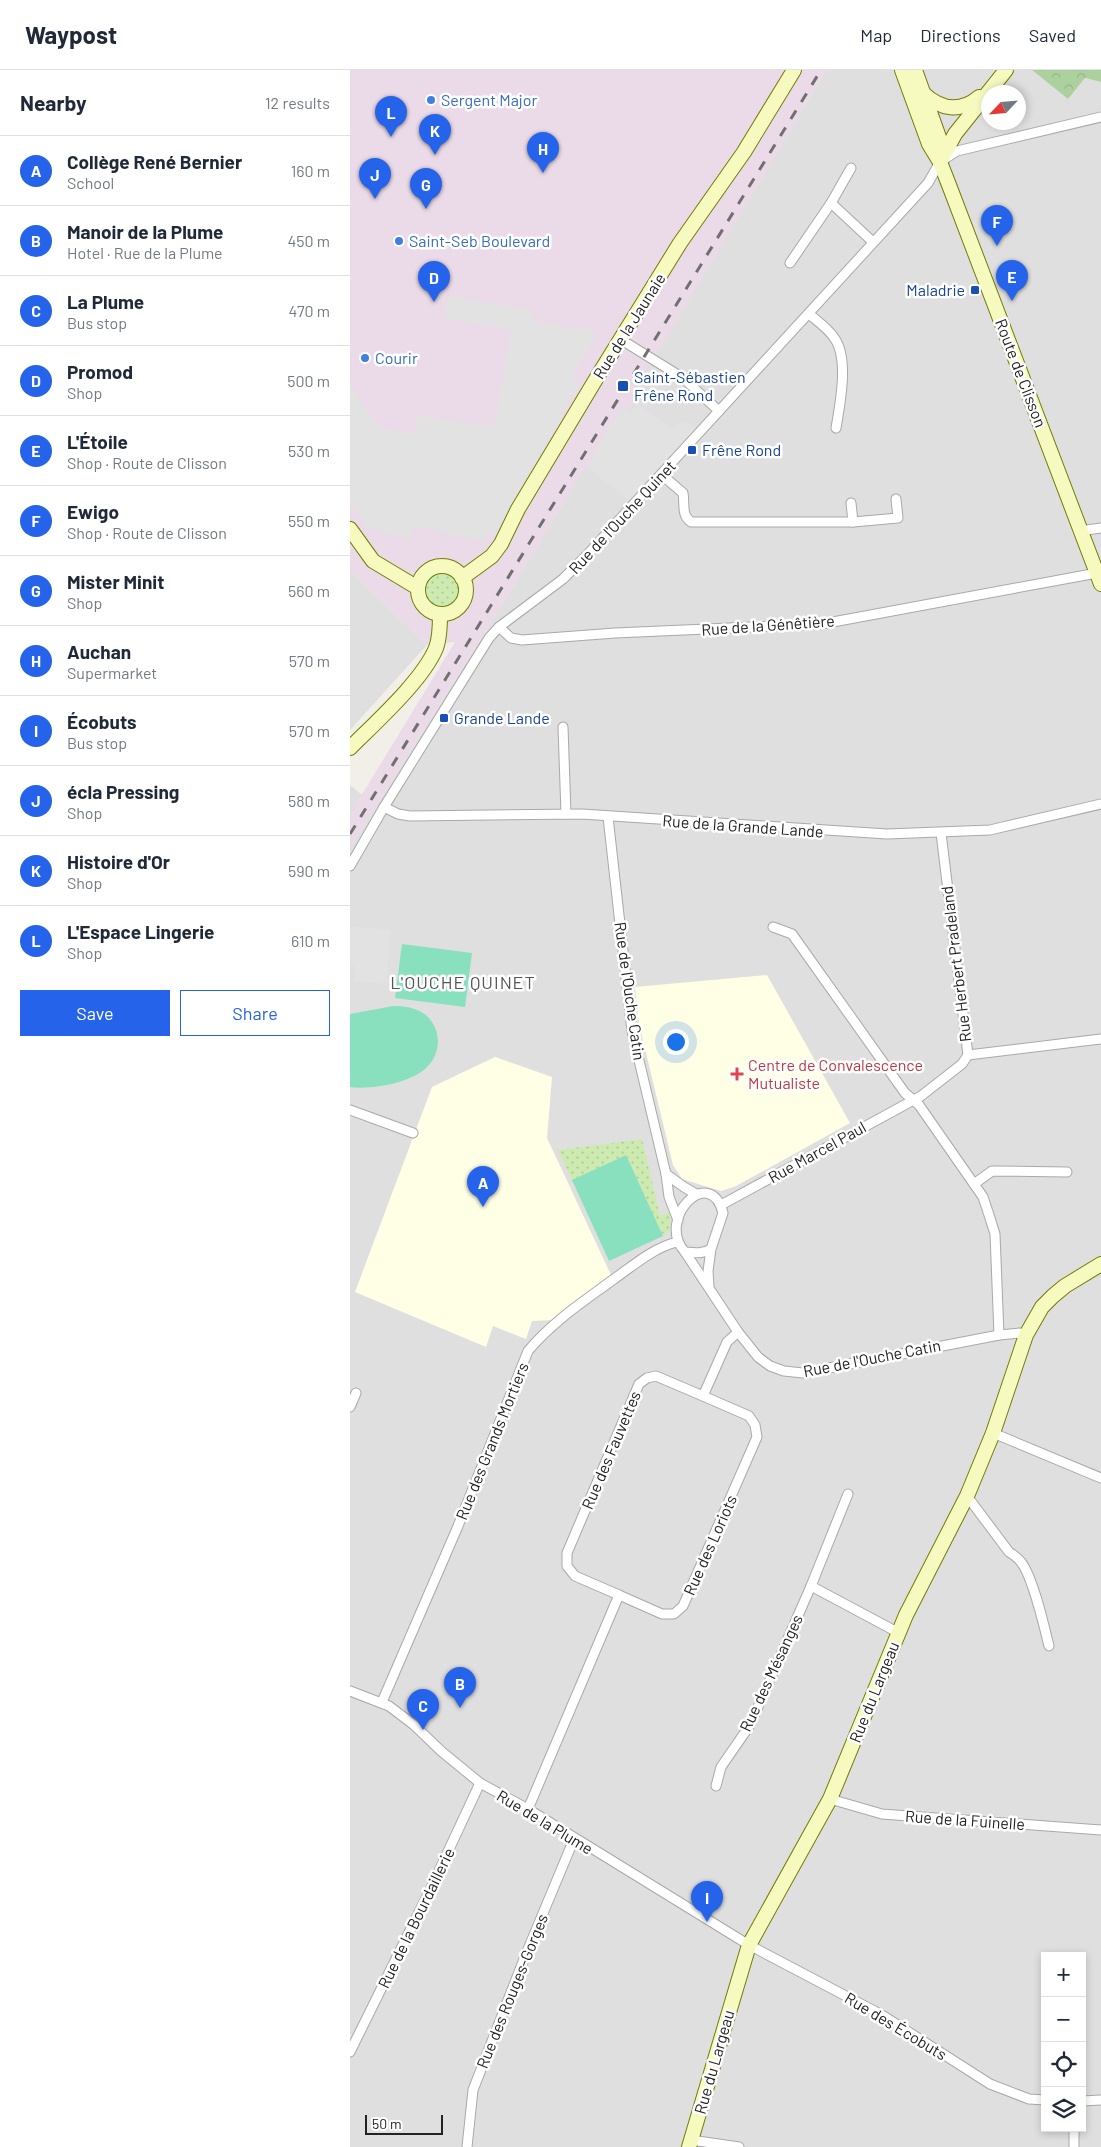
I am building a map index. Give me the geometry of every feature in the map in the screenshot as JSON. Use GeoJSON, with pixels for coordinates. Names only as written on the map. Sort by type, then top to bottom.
{"type":"FeatureCollection","features":[{"type":"Feature","properties":{"kind":"main road","name":"Rue de la Jaunaie"},"geometry":{"type":"LineString","coordinates":[[462,578],[492,556],[501,544],[518,509],[620,339],[680,243],[744,152],[794,70]]}},
{"type":"Feature","properties":{"kind":"main road","name":"Route de Clisson"},"geometry":{"type":"LineString","coordinates":[[902,70],[928,144],[940,162],[1099,578]]}},
{"type":"Feature","properties":{"kind":"main road","name":"Route de Clisson"},"geometry":{"type":"LineString","coordinates":[[915,70],[940,140],[940,162]]}},
{"type":"Feature","properties":{"kind":"main road"},"geometry":{"type":"LineString","coordinates":[[995,85],[1006,70]]}},
{"type":"Feature","properties":{"kind":"main road"},"geometry":{"type":"LineString","coordinates":[[922,93],[938,104],[954,108],[972,103],[981,96]]}},
{"type":"Feature","properties":{"kind":"main road"},"geometry":{"type":"LineString","coordinates":[[940,162],[950,141],[981,102]]}},
{"type":"Feature","properties":{"kind":"main road"},"geometry":{"type":"LineString","coordinates":[[350,529],[373,561],[418,588]]}},
{"type":"Feature","properties":{"kind":"main road"},"geometry":{"type":"LineString","coordinates":[[437,567],[451,568],[462,578],[466,589],[464,600],[452,612],[440,614],[426,608],[420,599],[418,588],[424,574],[437,567]]}},
{"type":"Feature","properties":{"kind":"main road"},"geometry":{"type":"LineString","coordinates":[[350,748],[389,709],[428,662],[438,643],[440,614]]}},
{"type":"Feature","properties":{"kind":"main road","name":"Rue du Largeau"},"geometry":{"type":"LineString","coordinates":[[690,2143],[749,1945],[830,1799],[899,1632],[966,1496],[993,1434],[1026,1335],[1042,1307],[1053,1296],[1065,1286],[1101,1264]]}},
{"type":"Feature","properties":{"kind":"street"},"geometry":{"type":"LineString","coordinates":[[940,162],[957,151],[1101,118]]}},
{"type":"Feature","properties":{"kind":"street","name":"Rue de l'Ouche Quinet"},"geometry":{"type":"LineString","coordinates":[[350,866],[478,654],[500,627],[563,579],[662,475],[928,183],[940,162]]}},
{"type":"Feature","properties":{"kind":"street"},"geometry":{"type":"LineString","coordinates":[[790,263],[831,203],[851,168]]}},
{"type":"Feature","properties":{"kind":"street"},"geometry":{"type":"LineString","coordinates":[[831,203],[874,242]]}},
{"type":"Feature","properties":{"kind":"street"},"geometry":{"type":"LineString","coordinates":[[809,314],[835,339],[842,358],[841,397],[836,428]]}},
{"type":"Feature","properties":{"kind":"street"},"geometry":{"type":"LineString","coordinates":[[620,339],[683,378],[720,411]]}},
{"type":"Feature","properties":{"kind":"street"},"geometry":{"type":"LineString","coordinates":[[662,475],[683,493],[684,512],[686,518],[691,522],[853,522],[898,518],[896,499]]}},
{"type":"Feature","properties":{"kind":"street"},"geometry":{"type":"LineString","coordinates":[[852,503],[853,522]]}},
{"type":"Feature","properties":{"kind":"street"},"geometry":{"type":"LineString","coordinates":[[1080,531],[1101,528]]}},
{"type":"Feature","properties":{"kind":"street","name":"Rue de la Génêtière"},"geometry":{"type":"LineString","coordinates":[[500,627],[511,638],[522,640],[615,633],[822,624],[1099,578]]}},
{"type":"Feature","properties":{"kind":"street"},"geometry":{"type":"LineString","coordinates":[[563,727],[566,814]]}},
{"type":"Feature","properties":{"kind":"street","name":"Rue de la Grande Lande"},"geometry":{"type":"LineString","coordinates":[[384,807],[398,814],[410,816],[566,814],[887,834],[990,830],[1101,804]]}},
{"type":"Feature","properties":{"kind":"street","name":"Rue de l'Ouche Catin"},"geometry":{"type":"LineString","coordinates":[[608,817],[632,1031],[666,1174],[669,1197],[678,1220]]}},
{"type":"Feature","properties":{"kind":"street","name":"Rue Herbert Pradeland"},"geometry":{"type":"LineString","coordinates":[[913,1100],[962,1064],[968,1055],[941,833]]}},
{"type":"Feature","properties":{"kind":"street"},"geometry":{"type":"LineString","coordinates":[[773,927],[792,934],[905,1093],[913,1100],[983,1197],[995,1234],[999,1334]]}},
{"type":"Feature","properties":{"kind":"street"},"geometry":{"type":"LineString","coordinates":[[968,1055],[1101,1039]]}},
{"type":"Feature","properties":{"kind":"street","name":"Rue Marcel Paul"},"geometry":{"type":"LineString","coordinates":[[721,1205],[913,1100]]}},
{"type":"Feature","properties":{"kind":"street"},"geometry":{"type":"LineString","coordinates":[[350,1110],[413,1133]]}},
{"type":"Feature","properties":{"kind":"street"},"geometry":{"type":"LineString","coordinates":[[974,1184],[992,1171],[1066,1172]]}},
{"type":"Feature","properties":{"kind":"street"},"geometry":{"type":"LineString","coordinates":[[666,1174],[696,1194],[709,1194],[721,1205],[723,1213],[711,1248],[708,1270],[709,1288]]}},
{"type":"Feature","properties":{"kind":"street"},"geometry":{"type":"LineString","coordinates":[[696,1194],[685,1204],[678,1220],[677,1242],[685,1252],[698,1254],[706,1252],[711,1248]]}},
{"type":"Feature","properties":{"kind":"street","name":"Rue des Grands Mortiers"},"geometry":{"type":"LineString","coordinates":[[382,1702],[458,1526],[528,1351],[542,1334],[588,1298],[655,1250],[677,1242]]}},
{"type":"Feature","properties":{"kind":"street","name":"Rue de l'Ouche Catin"},"geometry":{"type":"LineString","coordinates":[[685,1252],[750,1349],[770,1366],[799,1373],[999,1334],[1020,1333],[1026,1335]]}},
{"type":"Feature","properties":{"kind":"street"},"geometry":{"type":"LineString","coordinates":[[703,1396],[727,1342],[738,1332]]}},
{"type":"Feature","properties":{"kind":"street","name":"Rue des Fauvettes"},"geometry":{"type":"LineString","coordinates":[[619,1596],[575,1576],[567,1566],[567,1553],[640,1384],[647,1378],[656,1376],[703,1396]]}},
{"type":"Feature","properties":{"kind":"street"},"geometry":{"type":"LineString","coordinates":[[350,1407],[356,1392]]}},
{"type":"Feature","properties":{"kind":"street","name":"Rue des Loriots"},"geometry":{"type":"LineString","coordinates":[[619,1596],[662,1614],[674,1614],[683,1606],[757,1437],[755,1426],[749,1416],[703,1396]]}},
{"type":"Feature","properties":{"kind":"street"},"geometry":{"type":"LineString","coordinates":[[993,1434],[1101,1478]]}},
{"type":"Feature","properties":{"kind":"street","name":"Rue des Mésanges"},"geometry":{"type":"LineString","coordinates":[[716,1786],[721,1767],[750,1725],[811,1586],[848,1494]]}},
{"type":"Feature","properties":{"kind":"street"},"geometry":{"type":"LineString","coordinates":[[966,1496],[1009,1552],[1023,1564],[1038,1604],[1049,1646]]}},
{"type":"Feature","properties":{"kind":"street"},"geometry":{"type":"LineString","coordinates":[[811,1586],[899,1632]]}},
{"type":"Feature","properties":{"kind":"street"},"geometry":{"type":"LineString","coordinates":[[528,1809],[619,1596]]}},
{"type":"Feature","properties":{"kind":"street","name":"Rue de la Plume"},"geometry":{"type":"LineString","coordinates":[[350,1691],[382,1702],[414,1725],[480,1784],[528,1809],[749,1945]]}},
{"type":"Feature","properties":{"kind":"street","name":"Rue de la Bourdaillerie"},"geometry":{"type":"LineString","coordinates":[[350,2052],[480,1784]]}},
{"type":"Feature","properties":{"kind":"street","name":"Rue de la Fuinelle"},"geometry":{"type":"LineString","coordinates":[[830,1799],[882,1814],[1101,1830]]}},
{"type":"Feature","properties":{"kind":"street","name":"Rue des Rouges-Gorges"},"geometry":{"type":"LineString","coordinates":[[467,2147],[473,2090],[526,1954],[574,1839]]}},
{"type":"Feature","properties":{"kind":"street","name":"Rue des Écobuts"},"geometry":{"type":"LineString","coordinates":[[749,1945],[882,2015],[990,2084],[1028,2099],[1041,2100]]}},
{"type":"Feature","properties":{"kind":"street"},"geometry":{"type":"LineString","coordinates":[[1086,2101],[1101,2100]]}},
{"type":"Feature","properties":{"kind":"street"},"geometry":{"type":"LineString","coordinates":[[1074,2132],[1074,2147]]}},
{"type":"Feature","properties":{"kind":"street"},"geometry":{"type":"LineString","coordinates":[[690,2143],[739,2147]]}},
{"type":"Feature","properties":{"kind":"shaded area"},"geometry":{"type":"Polygon","coordinates":[[[350,70],[826,70],[658,352],[632,390],[640,395],[627,412],[621,409],[482,637],[350,847],[350,814],[455,642],[427,645],[350,570],[350,70]]]}},
{"type":"Feature","properties":{"kind":"shaded area"},"geometry":{"type":"Polygon","coordinates":[[[826,70],[1032,70],[1068,98],[1085,78],[1101,82],[1101,2147],[350,2147],[350,847],[482,637],[621,408],[639,394],[632,390],[657,352],[826,70]]]}},
{"type":"Feature","properties":{"kind":"shaded area"},"geometry":{"type":"Polygon","coordinates":[[[448,296],[533,310],[531,321],[590,330],[597,335],[571,378],[580,384],[494,535],[487,533],[486,542],[414,526],[411,540],[367,527],[350,502],[350,385],[375,422],[384,428],[415,434],[417,415],[494,427],[511,330],[444,318],[448,296]]]}},
{"type":"Feature","properties":{"kind":"shaded area"},"geometry":{"type":"Polygon","coordinates":[[[637,403],[671,428],[676,427],[682,420],[696,429],[631,502],[586,466],[621,408],[630,413],[637,403]]]}},
{"type":"Feature","properties":{"kind":"shaded area"},"geometry":{"type":"Polygon","coordinates":[[[350,570],[427,645],[350,730],[350,570]]]}},
{"type":"Feature","properties":{"kind":"shaded area"},"geometry":{"type":"Polygon","coordinates":[[[350,785],[362,795],[350,814],[350,785]]]}},
{"type":"Feature","properties":{"kind":"shaded area"},"geometry":{"type":"Polygon","coordinates":[[[350,926],[390,930],[387,984],[354,981],[355,966],[350,966],[350,926]]]}},
{"type":"Feature","properties":{"kind":"shaded area","name":"Centre de Convalescence Mutualiste"},"geometry":{"type":"Polygon","coordinates":[[[767,975],[850,1123],[736,1186],[721,1191],[682,1179],[673,1165],[639,1024],[635,987],[767,975]]]}},
{"type":"Feature","properties":{"kind":"shaded area"},"geometry":{"type":"Polygon","coordinates":[[[495,1057],[552,1077],[547,1138],[611,1275],[552,1320],[532,1321],[526,1339],[493,1326],[486,1347],[355,1292],[432,1087],[495,1057]]]}},
{"type":"Feature","properties":{"kind":"shaded area"},"geometry":{"type":"Polygon","coordinates":[[[703,1198],[713,1202],[718,1212],[706,1245],[692,1245],[683,1237],[685,1219],[693,1200],[703,1198]]]}},
{"type":"Feature","properties":{"kind":"green space"},"geometry":{"type":"Polygon","coordinates":[[[1032,70],[1101,70],[1101,82],[1085,78],[1068,99],[1032,70]]]}},
{"type":"Feature","properties":{"kind":"green space"},"geometry":{"type":"Polygon","coordinates":[[[442,573],[454,578],[459,590],[454,602],[442,607],[430,602],[425,590],[430,578],[442,573]]]}},
{"type":"Feature","properties":{"kind":"green space"},"geometry":{"type":"Polygon","coordinates":[[[402,944],[472,953],[465,1007],[395,998],[402,944]]]}},
{"type":"Feature","properties":{"kind":"green space"},"geometry":{"type":"Polygon","coordinates":[[[393,1006],[408,1007],[420,1011],[429,1018],[438,1039],[436,1054],[420,1073],[402,1081],[380,1086],[350,1087],[350,1014],[393,1006]]]}},
{"type":"Feature","properties":{"kind":"green space"},"geometry":{"type":"Polygon","coordinates":[[[642,1139],[660,1216],[670,1212],[670,1229],[663,1236],[626,1155],[572,1180],[558,1150],[642,1139]]]}},
{"type":"Feature","properties":{"kind":"green space"},"geometry":{"type":"Polygon","coordinates":[[[626,1155],[663,1236],[609,1261],[572,1180],[626,1155]]]}},
{"type":"Feature","properties":{"kind":"railway"},"geometry":{"type":"LineString","coordinates":[[350,834],[821,70]]}},
{"type":"Feature","properties":{"kind":"place","name":"Sergent Major"},"geometry":{"type":"Point","coordinates":[431,100]}},
{"type":"Feature","properties":{"kind":"place","name":"L'Espace Lingerie"},"geometry":{"type":"Point","coordinates":[391,137]}},
{"type":"Feature","properties":{"kind":"place","name":"Histoire d'Or"},"geometry":{"type":"Point","coordinates":[435,155]}},
{"type":"Feature","properties":{"kind":"place","name":"Auchan"},"geometry":{"type":"Point","coordinates":[543,173]}},
{"type":"Feature","properties":{"kind":"place","name":"écla Pressing"},"geometry":{"type":"Point","coordinates":[375,199]}},
{"type":"Feature","properties":{"kind":"place","name":"Mister Minit"},"geometry":{"type":"Point","coordinates":[426,209]}},
{"type":"Feature","properties":{"kind":"place","name":"Saint-Seb Boulevard"},"geometry":{"type":"Point","coordinates":[399,241]}},
{"type":"Feature","properties":{"kind":"place","name":"Ewigo"},"geometry":{"type":"Point","coordinates":[997,246]}},
{"type":"Feature","properties":{"kind":"place","name":"Maladrie"},"geometry":{"type":"Point","coordinates":[975,290]}},
{"type":"Feature","properties":{"kind":"place","name":"L'Étoile"},"geometry":{"type":"Point","coordinates":[1012,301]}},
{"type":"Feature","properties":{"kind":"place","name":"Promod"},"geometry":{"type":"Point","coordinates":[434,302]}},
{"type":"Feature","properties":{"kind":"place","name":"Courir"},"geometry":{"type":"Point","coordinates":[365,358]}},
{"type":"Feature","properties":{"kind":"place","name":"Saint-Sébastien Frêne Rond"},"geometry":{"type":"Point","coordinates":[623,386]}},
{"type":"Feature","properties":{"kind":"place","name":"Frêne Rond"},"geometry":{"type":"Point","coordinates":[692,450]}},
{"type":"Feature","properties":{"kind":"place","name":"Grande Lande"},"geometry":{"type":"Point","coordinates":[444,718]}},
{"type":"Feature","properties":{"kind":"place","name":"Centre de Convalescence Mutualiste"},"geometry":{"type":"Point","coordinates":[737,1074]}},
{"type":"Feature","properties":{"kind":"place","name":"Collège René Bernier"},"geometry":{"type":"Point","coordinates":[483,1207]}},
{"type":"Feature","properties":{"kind":"place","name":"Manoir de la Plume"},"geometry":{"type":"Point","coordinates":[460,1708]}},
{"type":"Feature","properties":{"kind":"place","name":"La Plume"},"geometry":{"type":"Point","coordinates":[423,1730]}},
{"type":"Feature","properties":{"kind":"place","name":"Écobuts"},"geometry":{"type":"Point","coordinates":[707,1922]}},
{"type":"Feature","properties":{"kind":"district","name":"L'OUCHE QUINET"},"geometry":{"type":"Point","coordinates":[463,983]}}]}
